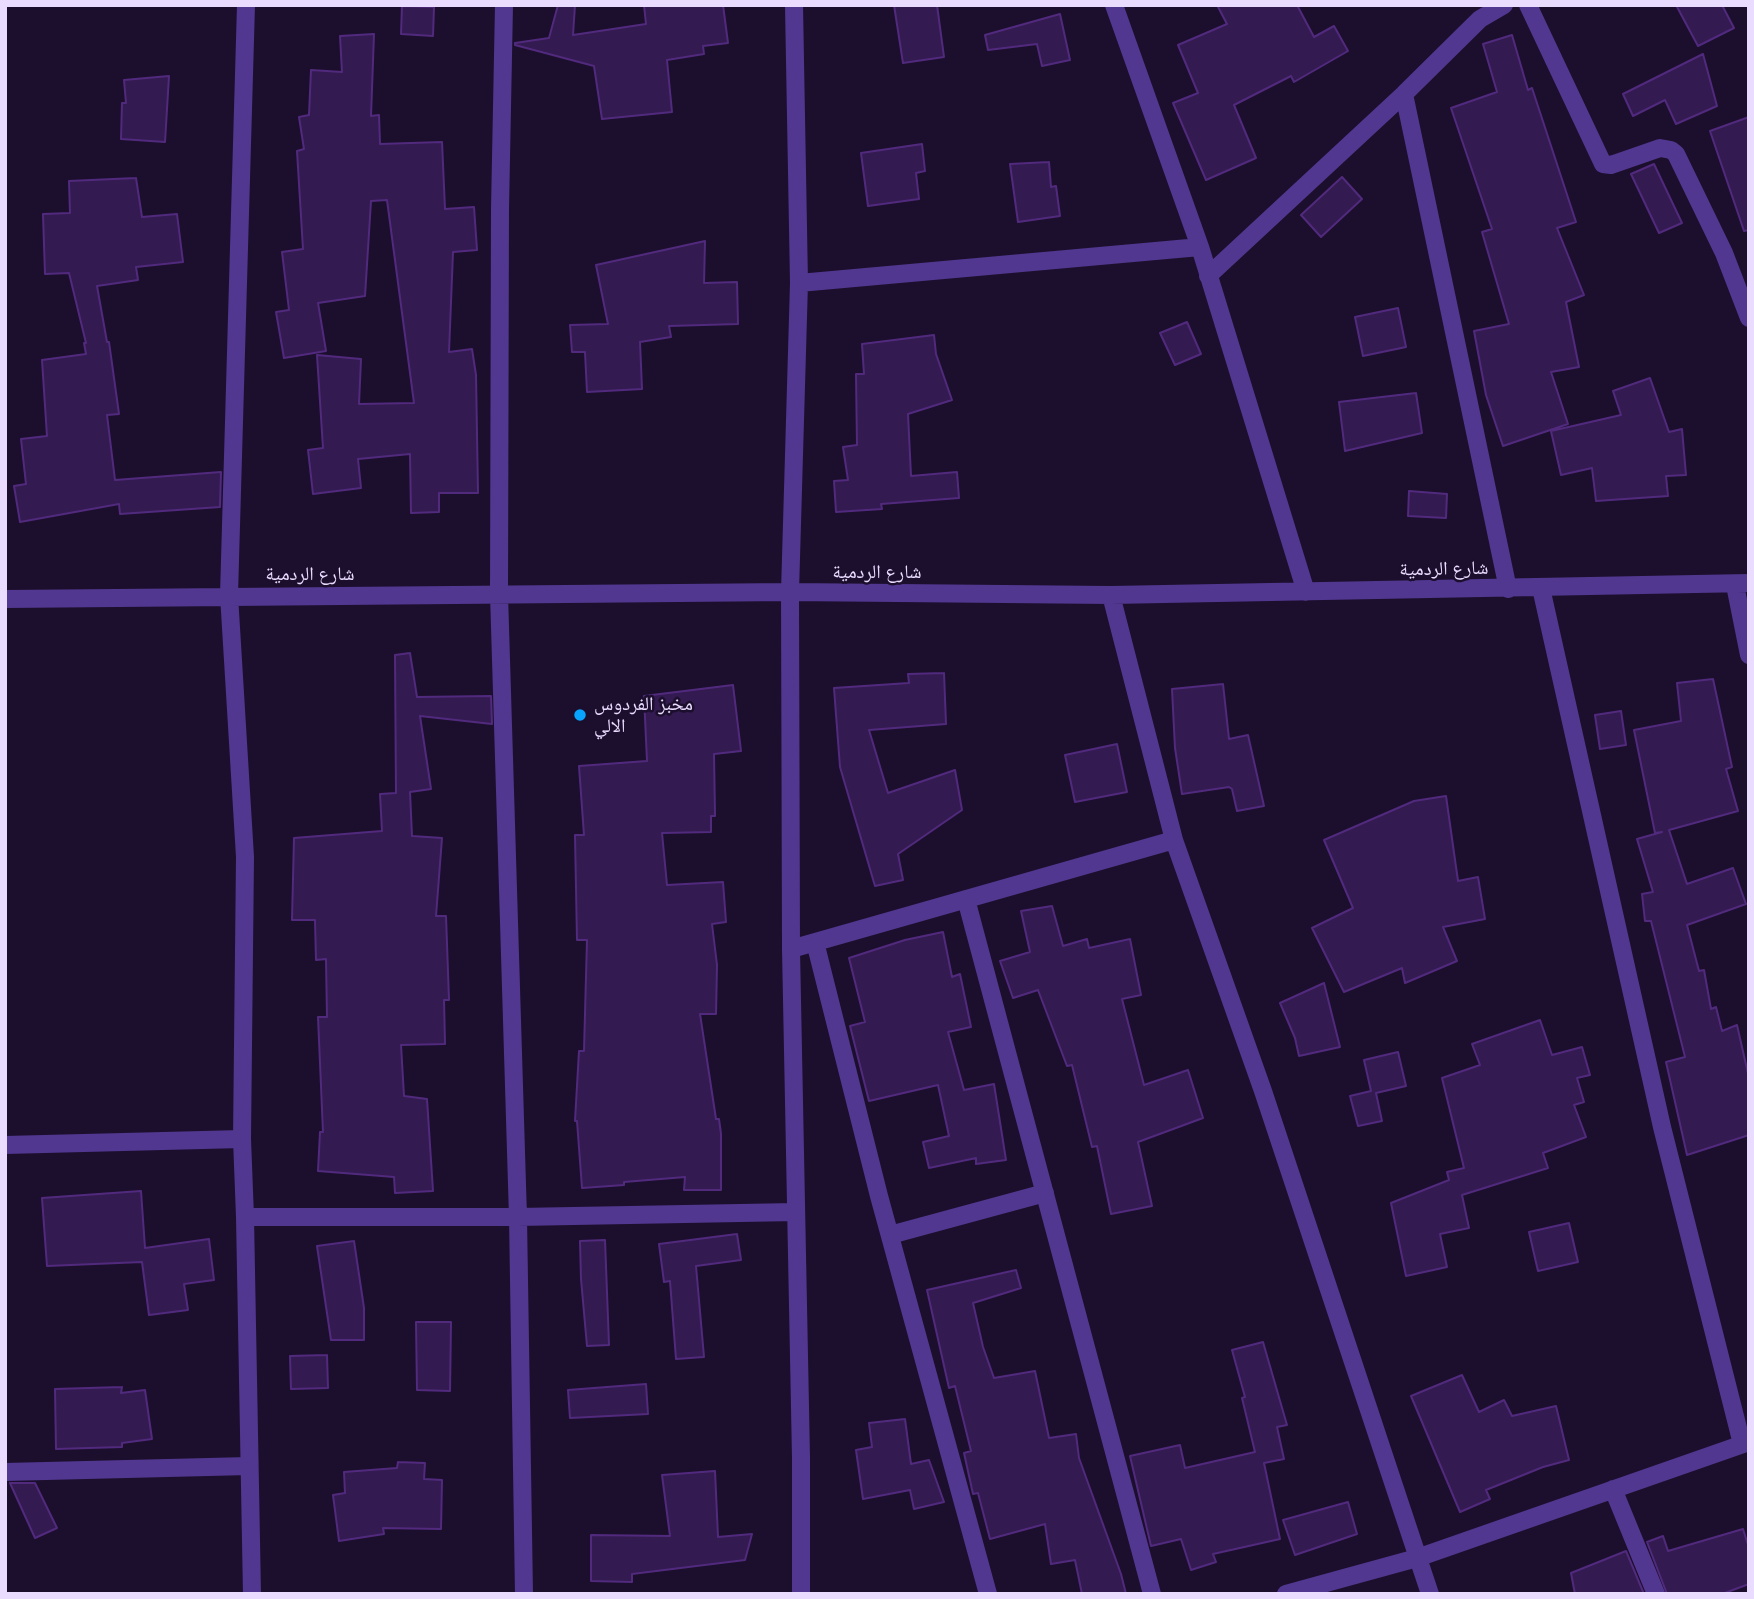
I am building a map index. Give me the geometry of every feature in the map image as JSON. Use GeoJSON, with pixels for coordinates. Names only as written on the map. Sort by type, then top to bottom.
{"type":"FeatureCollection","features":[{"type":"Feature","properties":{"kind":"street"},"geometry":{"type":"LineString","coordinates":[[246,5],[229,595],[246,857],[242,1139],[252,1594]]}},
{"type":"Feature","properties":{"kind":"street"},"geometry":{"type":"LineString","coordinates":[[504,5],[500,209],[499,594],[518,1217],[524,1594]]}},
{"type":"Feature","properties":{"kind":"street"},"geometry":{"type":"LineString","coordinates":[[794,5],[799,283],[790,592],[791,948],[801,1594]]}},
{"type":"Feature","properties":{"kind":"street"},"geometry":{"type":"LineString","coordinates":[[1114,5],[1200,247],[1306,592]]}},
{"type":"Feature","properties":{"kind":"street"},"geometry":{"type":"LineString","coordinates":[[1208,276],[1404,94],[1477,12],[1504,5]]}},
{"type":"Feature","properties":{"kind":"street"},"geometry":{"type":"LineString","coordinates":[[1528,5],[1601,161],[1611,165],[1660,148],[1676,154],[1724,253],[1749,318]]}},
{"type":"Feature","properties":{"kind":"street"},"geometry":{"type":"LineString","coordinates":[[1404,94],[1508,589]]}},
{"type":"Feature","properties":{"kind":"street"},"geometry":{"type":"LineString","coordinates":[[799,283],[1200,247]]}},
{"type":"Feature","properties":{"kind":"street"},"geometry":{"type":"LineString","coordinates":[[1742,584],[1749,655]]}},
{"type":"Feature","properties":{"kind":"street","name":"شارع الردمية"},"geometry":{"type":"LineString","coordinates":[[5,599],[790,592],[1111,595],[1742,584]]}},
{"type":"Feature","properties":{"kind":"street"},"geometry":{"type":"LineString","coordinates":[[1286,1594],[1417,1558],[1746,1443],[1662,1127],[1541,588]]}},
{"type":"Feature","properties":{"kind":"street"},"geometry":{"type":"LineString","coordinates":[[1111,595],[1174,840],[1263,1091],[1430,1594]]}},
{"type":"Feature","properties":{"kind":"street"},"geometry":{"type":"LineString","coordinates":[[791,948],[1174,840]]}},
{"type":"Feature","properties":{"kind":"street"},"geometry":{"type":"LineString","coordinates":[[966,899],[1152,1594]]}},
{"type":"Feature","properties":{"kind":"street"},"geometry":{"type":"LineString","coordinates":[[815,942],[890,1235],[988,1594]]}},
{"type":"Feature","properties":{"kind":"street"},"geometry":{"type":"LineString","coordinates":[[5,1145],[242,1139]]}},
{"type":"Feature","properties":{"kind":"street"},"geometry":{"type":"LineString","coordinates":[[890,1235],[1045,1193]]}},
{"type":"Feature","properties":{"kind":"street"},"geometry":{"type":"LineString","coordinates":[[245,1217],[518,1217],[796,1212]]}},
{"type":"Feature","properties":{"kind":"street"},"geometry":{"type":"LineString","coordinates":[[5,1472],[249,1466]]}},
{"type":"Feature","properties":{"kind":"street"},"geometry":{"type":"LineString","coordinates":[[1613,1489],[1656,1594]]}},
{"type":"Feature","properties":{"kind":"building"},"geometry":{"type":"Polygon","coordinates":[[[558,5],[575,5],[573,35],[646,24],[644,5],[723,5],[728,43],[703,46],[704,54],[667,60],[672,112],[602,119],[594,66],[515,45],[549,38],[558,5]]]}},
{"type":"Feature","properties":{"kind":"building"},"geometry":{"type":"Polygon","coordinates":[[[894,5],[937,5],[944,57],[903,63],[894,5]]]}},
{"type":"Feature","properties":{"kind":"building"},"geometry":{"type":"Polygon","coordinates":[[[1217,5],[1297,5],[1314,37],[1334,26],[1348,51],[1294,82],[1291,76],[1234,105],[1256,158],[1206,180],[1173,103],[1198,93],[1178,45],[1227,24],[1217,5]]]}},
{"type":"Feature","properties":{"kind":"building"},"geometry":{"type":"Polygon","coordinates":[[[1676,5],[1722,5],[1734,28],[1698,46],[1676,5]]]}},
{"type":"Feature","properties":{"kind":"building"},"geometry":{"type":"Polygon","coordinates":[[[402,6],[434,7],[433,36],[401,34],[402,6]]]}},
{"type":"Feature","properties":{"kind":"building"},"geometry":{"type":"Polygon","coordinates":[[[1060,14],[1070,60],[1042,66],[1037,44],[988,50],[985,35],[1060,14]]]}},
{"type":"Feature","properties":{"kind":"building"},"geometry":{"type":"Polygon","coordinates":[[[374,34],[371,116],[379,115],[380,144],[442,142],[445,209],[474,207],[477,250],[453,252],[449,352],[472,349],[476,375],[478,493],[439,493],[439,512],[411,513],[410,454],[358,459],[361,488],[313,494],[308,450],[323,448],[317,355],[361,359],[359,404],[414,403],[387,200],[371,201],[365,296],[318,303],[326,351],[284,358],[276,312],[289,310],[282,252],[303,249],[297,151],[304,149],[299,117],[309,115],[311,70],[342,72],[340,36],[374,34]]]}},
{"type":"Feature","properties":{"kind":"building"},"geometry":{"type":"Polygon","coordinates":[[[1512,35],[1528,90],[1532,88],[1576,222],[1557,228],[1584,295],[1566,302],[1579,367],[1551,372],[1568,424],[1503,446],[1486,395],[1474,331],[1509,324],[1482,232],[1492,229],[1451,108],[1497,92],[1483,44],[1512,35]]]}},
{"type":"Feature","properties":{"kind":"building"},"geometry":{"type":"Polygon","coordinates":[[[1703,54],[1717,106],[1676,124],[1665,100],[1633,116],[1623,94],[1703,54]]]}},
{"type":"Feature","properties":{"kind":"building"},"geometry":{"type":"Polygon","coordinates":[[[169,76],[165,142],[121,139],[122,103],[126,103],[124,80],[169,76]]]}},
{"type":"Feature","properties":{"kind":"building"},"geometry":{"type":"Polygon","coordinates":[[[1749,117],[1749,230],[1744,231],[1710,131],[1749,117]]]}},
{"type":"Feature","properties":{"kind":"building"},"geometry":{"type":"Polygon","coordinates":[[[922,144],[925,171],[916,173],[919,199],[868,206],[861,153],[922,144]]]}},
{"type":"Feature","properties":{"kind":"building"},"geometry":{"type":"Polygon","coordinates":[[[1049,162],[1051,187],[1056,186],[1060,216],[1018,222],[1010,164],[1049,162]]]}},
{"type":"Feature","properties":{"kind":"building"},"geometry":{"type":"Polygon","coordinates":[[[1654,164],[1682,223],[1659,233],[1631,174],[1654,164]]]}},
{"type":"Feature","properties":{"kind":"building"},"geometry":{"type":"Polygon","coordinates":[[[1342,177],[1362,199],[1321,237],[1301,215],[1342,177]]]}},
{"type":"Feature","properties":{"kind":"building"},"geometry":{"type":"Polygon","coordinates":[[[136,178],[142,217],[177,214],[183,262],[136,267],[138,280],[97,286],[109,342],[119,414],[107,415],[115,480],[221,472],[220,507],[120,514],[119,504],[20,522],[14,486],[26,484],[21,439],[47,436],[42,360],[86,354],[86,343],[69,273],[45,274],[43,214],[70,213],[69,181],[136,178]]]}},
{"type":"Feature","properties":{"kind":"building"},"geometry":{"type":"Polygon","coordinates":[[[705,241],[704,283],[737,282],[738,324],[669,326],[671,337],[640,342],[642,389],[587,392],[585,352],[572,352],[570,325],[608,324],[596,265],[705,241]]]}},
{"type":"Feature","properties":{"kind":"building"},"geometry":{"type":"Polygon","coordinates":[[[1398,308],[1406,347],[1363,356],[1355,317],[1398,308]]]}},
{"type":"Feature","properties":{"kind":"building"},"geometry":{"type":"Polygon","coordinates":[[[1187,322],[1201,354],[1175,365],[1160,333],[1187,322]]]}},
{"type":"Feature","properties":{"kind":"building"},"geometry":{"type":"Polygon","coordinates":[[[934,335],[936,354],[952,400],[908,414],[911,476],[957,472],[959,498],[881,504],[882,509],[836,512],[834,481],[848,480],[843,447],[857,445],[856,374],[864,374],[862,344],[934,335]]]}},
{"type":"Feature","properties":{"kind":"building"},"geometry":{"type":"Polygon","coordinates":[[[1650,378],[1669,432],[1682,429],[1686,475],[1666,476],[1668,496],[1596,501],[1592,468],[1561,475],[1551,431],[1621,415],[1613,391],[1650,378]]]}},
{"type":"Feature","properties":{"kind":"building"},"geometry":{"type":"Polygon","coordinates":[[[1416,393],[1422,433],[1345,451],[1339,402],[1416,393]]]}},
{"type":"Feature","properties":{"kind":"building"},"geometry":{"type":"Polygon","coordinates":[[[1409,491],[1447,494],[1446,518],[1408,516],[1409,491]]]}},
{"type":"Feature","properties":{"kind":"building"},"geometry":{"type":"Polygon","coordinates":[[[410,653],[417,697],[491,696],[492,724],[420,716],[431,789],[410,792],[412,836],[442,838],[436,916],[446,916],[449,1000],[444,1000],[445,1044],[401,1045],[404,1096],[427,1099],[433,1191],[395,1193],[394,1177],[318,1171],[320,1132],[323,1132],[318,1017],[327,1017],[326,959],[316,960],[315,920],[292,920],[294,838],[382,831],[380,794],[396,793],[395,655],[410,653]]]}},
{"type":"Feature","properties":{"kind":"building"},"geometry":{"type":"Polygon","coordinates":[[[944,673],[946,724],[869,730],[888,793],[955,770],[962,810],[898,854],[903,880],[875,886],[840,767],[834,688],[909,683],[908,674],[944,673]]]}},
{"type":"Feature","properties":{"kind":"building"},"geometry":{"type":"Polygon","coordinates":[[[1713,679],[1732,767],[1726,769],[1738,811],[1669,830],[1687,884],[1733,868],[1746,904],[1687,925],[1699,971],[1704,970],[1711,1009],[1716,1007],[1722,1031],[1737,1025],[1749,1078],[1749,1135],[1687,1155],[1666,1062],[1685,1057],[1651,921],[1645,921],[1642,894],[1653,892],[1637,839],[1662,832],[1655,833],[1634,730],[1681,721],[1677,683],[1713,679]]]}},
{"type":"Feature","properties":{"kind":"building"},"geometry":{"type":"Polygon","coordinates":[[[1223,684],[1229,739],[1248,735],[1264,806],[1237,811],[1232,789],[1229,787],[1182,794],[1175,748],[1172,689],[1223,684]]]}},
{"type":"Feature","properties":{"kind":"building"},"geometry":{"type":"Polygon","coordinates":[[[733,685],[741,751],[714,754],[715,816],[711,816],[711,832],[662,833],[667,885],[723,882],[726,922],[712,924],[717,965],[716,1014],[700,1014],[716,1119],[719,1119],[721,1134],[721,1190],[684,1190],[685,1177],[582,1188],[575,1121],[579,1051],[584,1051],[587,940],[577,940],[575,835],[584,835],[579,766],[647,761],[644,696],[733,685]]]}},
{"type":"Feature","properties":{"kind":"building"},"geometry":{"type":"Polygon","coordinates":[[[1621,711],[1626,745],[1600,749],[1595,715],[1621,711]]]}},
{"type":"Feature","properties":{"kind":"building"},"geometry":{"type":"Polygon","coordinates":[[[1117,744],[1127,792],[1075,802],[1065,755],[1117,744]]]}},
{"type":"Feature","properties":{"kind":"building"},"geometry":{"type":"Polygon","coordinates":[[[1446,796],[1458,881],[1478,877],[1485,919],[1443,927],[1457,961],[1405,983],[1402,968],[1344,992],[1312,928],[1353,908],[1324,840],[1414,801],[1446,796]]]}},
{"type":"Feature","properties":{"kind":"building"},"geometry":{"type":"Polygon","coordinates":[[[1052,906],[1063,946],[1087,939],[1089,948],[1130,939],[1141,995],[1122,999],[1144,1085],[1188,1070],[1203,1118],[1138,1142],[1152,1206],[1111,1214],[1097,1146],[1092,1147],[1072,1065],[1067,1066],[1038,990],[1013,998],[1000,961],[1030,952],[1021,911],[1052,906]]]}},
{"type":"Feature","properties":{"kind":"building"},"geometry":{"type":"Polygon","coordinates":[[[943,932],[952,977],[960,974],[971,1027],[948,1032],[964,1090],[994,1084],[1006,1160],[976,1164],[976,1158],[929,1168],[923,1142],[949,1136],[938,1085],[869,1101],[850,1026],[865,1022],[849,958],[905,940],[943,932]]]}},
{"type":"Feature","properties":{"kind":"building"},"geometry":{"type":"Polygon","coordinates":[[[1324,983],[1340,1047],[1299,1056],[1295,1038],[1280,1003],[1324,983]]]}},
{"type":"Feature","properties":{"kind":"building"},"geometry":{"type":"Polygon","coordinates":[[[1540,1020],[1552,1055],[1582,1047],[1590,1075],[1577,1078],[1584,1102],[1574,1105],[1586,1137],[1543,1153],[1548,1168],[1462,1195],[1469,1228],[1440,1234],[1447,1267],[1406,1276],[1391,1203],[1449,1180],[1447,1172],[1464,1168],[1442,1078],[1480,1065],[1472,1044],[1540,1020]]]}},
{"type":"Feature","properties":{"kind":"building"},"geometry":{"type":"Polygon","coordinates":[[[1398,1052],[1406,1086],[1376,1093],[1382,1121],[1358,1126],[1350,1096],[1371,1091],[1364,1060],[1398,1052]]]}},
{"type":"Feature","properties":{"kind":"building"},"geometry":{"type":"Polygon","coordinates":[[[141,1191],[145,1248],[209,1239],[214,1280],[184,1284],[188,1310],[149,1315],[142,1262],[47,1266],[42,1198],[141,1191]]]}},
{"type":"Feature","properties":{"kind":"building"},"geometry":{"type":"Polygon","coordinates":[[[1569,1223],[1578,1262],[1538,1271],[1529,1232],[1569,1223]]]}},
{"type":"Feature","properties":{"kind":"building"},"geometry":{"type":"Polygon","coordinates":[[[737,1234],[741,1260],[696,1266],[704,1357],[676,1359],[670,1281],[664,1282],[659,1244],[737,1234]]]}},
{"type":"Feature","properties":{"kind":"building"},"geometry":{"type":"Polygon","coordinates":[[[605,1240],[609,1345],[587,1346],[580,1241],[605,1240]]]}},
{"type":"Feature","properties":{"kind":"building"},"geometry":{"type":"Polygon","coordinates":[[[354,1241],[364,1308],[364,1340],[331,1340],[317,1246],[354,1241]]]}},
{"type":"Feature","properties":{"kind":"building"},"geometry":{"type":"Polygon","coordinates":[[[1016,1270],[1021,1288],[973,1303],[983,1347],[994,1378],[1035,1371],[1049,1438],[1076,1434],[1079,1458],[1126,1594],[1082,1594],[1075,1560],[1051,1564],[1045,1524],[990,1539],[978,1493],[973,1494],[964,1453],[971,1451],[955,1386],[949,1388],[927,1290],[1016,1270]]]}},
{"type":"Feature","properties":{"kind":"building"},"geometry":{"type":"Polygon","coordinates":[[[416,1322],[451,1322],[450,1391],[417,1390],[416,1322]]]}},
{"type":"Feature","properties":{"kind":"building"},"geometry":{"type":"Polygon","coordinates":[[[1263,1342],[1287,1425],[1277,1427],[1284,1459],[1264,1463],[1280,1539],[1213,1554],[1216,1562],[1191,1570],[1181,1539],[1151,1546],[1130,1456],[1180,1445],[1185,1468],[1255,1452],[1242,1398],[1245,1397],[1232,1350],[1263,1342]]]}},
{"type":"Feature","properties":{"kind":"building"},"geometry":{"type":"Polygon","coordinates":[[[327,1355],[328,1388],[291,1389],[290,1356],[327,1355]]]}},
{"type":"Feature","properties":{"kind":"building"},"geometry":{"type":"Polygon","coordinates":[[[1462,1375],[1479,1412],[1504,1400],[1512,1416],[1556,1406],[1569,1460],[1543,1467],[1486,1490],[1490,1499],[1460,1512],[1411,1396],[1462,1375]]]}},
{"type":"Feature","properties":{"kind":"building"},"geometry":{"type":"Polygon","coordinates":[[[646,1384],[648,1414],[570,1418],[568,1390],[646,1384]]]}},
{"type":"Feature","properties":{"kind":"building"},"geometry":{"type":"Polygon","coordinates":[[[122,1387],[121,1393],[145,1390],[152,1439],[122,1443],[122,1447],[56,1449],[55,1389],[122,1387]]]}},
{"type":"Feature","properties":{"kind":"building"},"geometry":{"type":"Polygon","coordinates":[[[905,1419],[911,1464],[929,1460],[944,1502],[914,1509],[910,1490],[863,1499],[856,1450],[872,1447],[869,1423],[905,1419]]]}},
{"type":"Feature","properties":{"kind":"building"},"geometry":{"type":"Polygon","coordinates":[[[398,1462],[425,1463],[424,1479],[442,1480],[441,1529],[383,1528],[384,1534],[339,1541],[333,1495],[345,1493],[344,1472],[397,1468],[398,1462]]]}},
{"type":"Feature","properties":{"kind":"building"},"geometry":{"type":"Polygon","coordinates":[[[715,1471],[718,1537],[752,1534],[745,1560],[632,1574],[632,1582],[591,1581],[591,1535],[670,1536],[662,1475],[715,1471]]]}},
{"type":"Feature","properties":{"kind":"building"},"geometry":{"type":"Polygon","coordinates":[[[10,1483],[35,1483],[57,1528],[35,1538],[10,1483]]]}},
{"type":"Feature","properties":{"kind":"building"},"geometry":{"type":"Polygon","coordinates":[[[1348,1502],[1357,1534],[1295,1555],[1283,1520],[1348,1502]]]}},
{"type":"Feature","properties":{"kind":"building"},"geometry":{"type":"Polygon","coordinates":[[[1743,1529],[1749,1548],[1749,1584],[1722,1594],[1667,1594],[1647,1542],[1663,1536],[1668,1551],[1743,1529]]]}},
{"type":"Feature","properties":{"kind":"building"},"geometry":{"type":"Polygon","coordinates":[[[1626,1551],[1644,1594],[1575,1594],[1571,1573],[1626,1551]]]}},
{"type":"Feature","properties":{"kind":"place","name":"مخبز الفردوس الالي"},"geometry":{"type":"Point","coordinates":[580,715]}}]}
